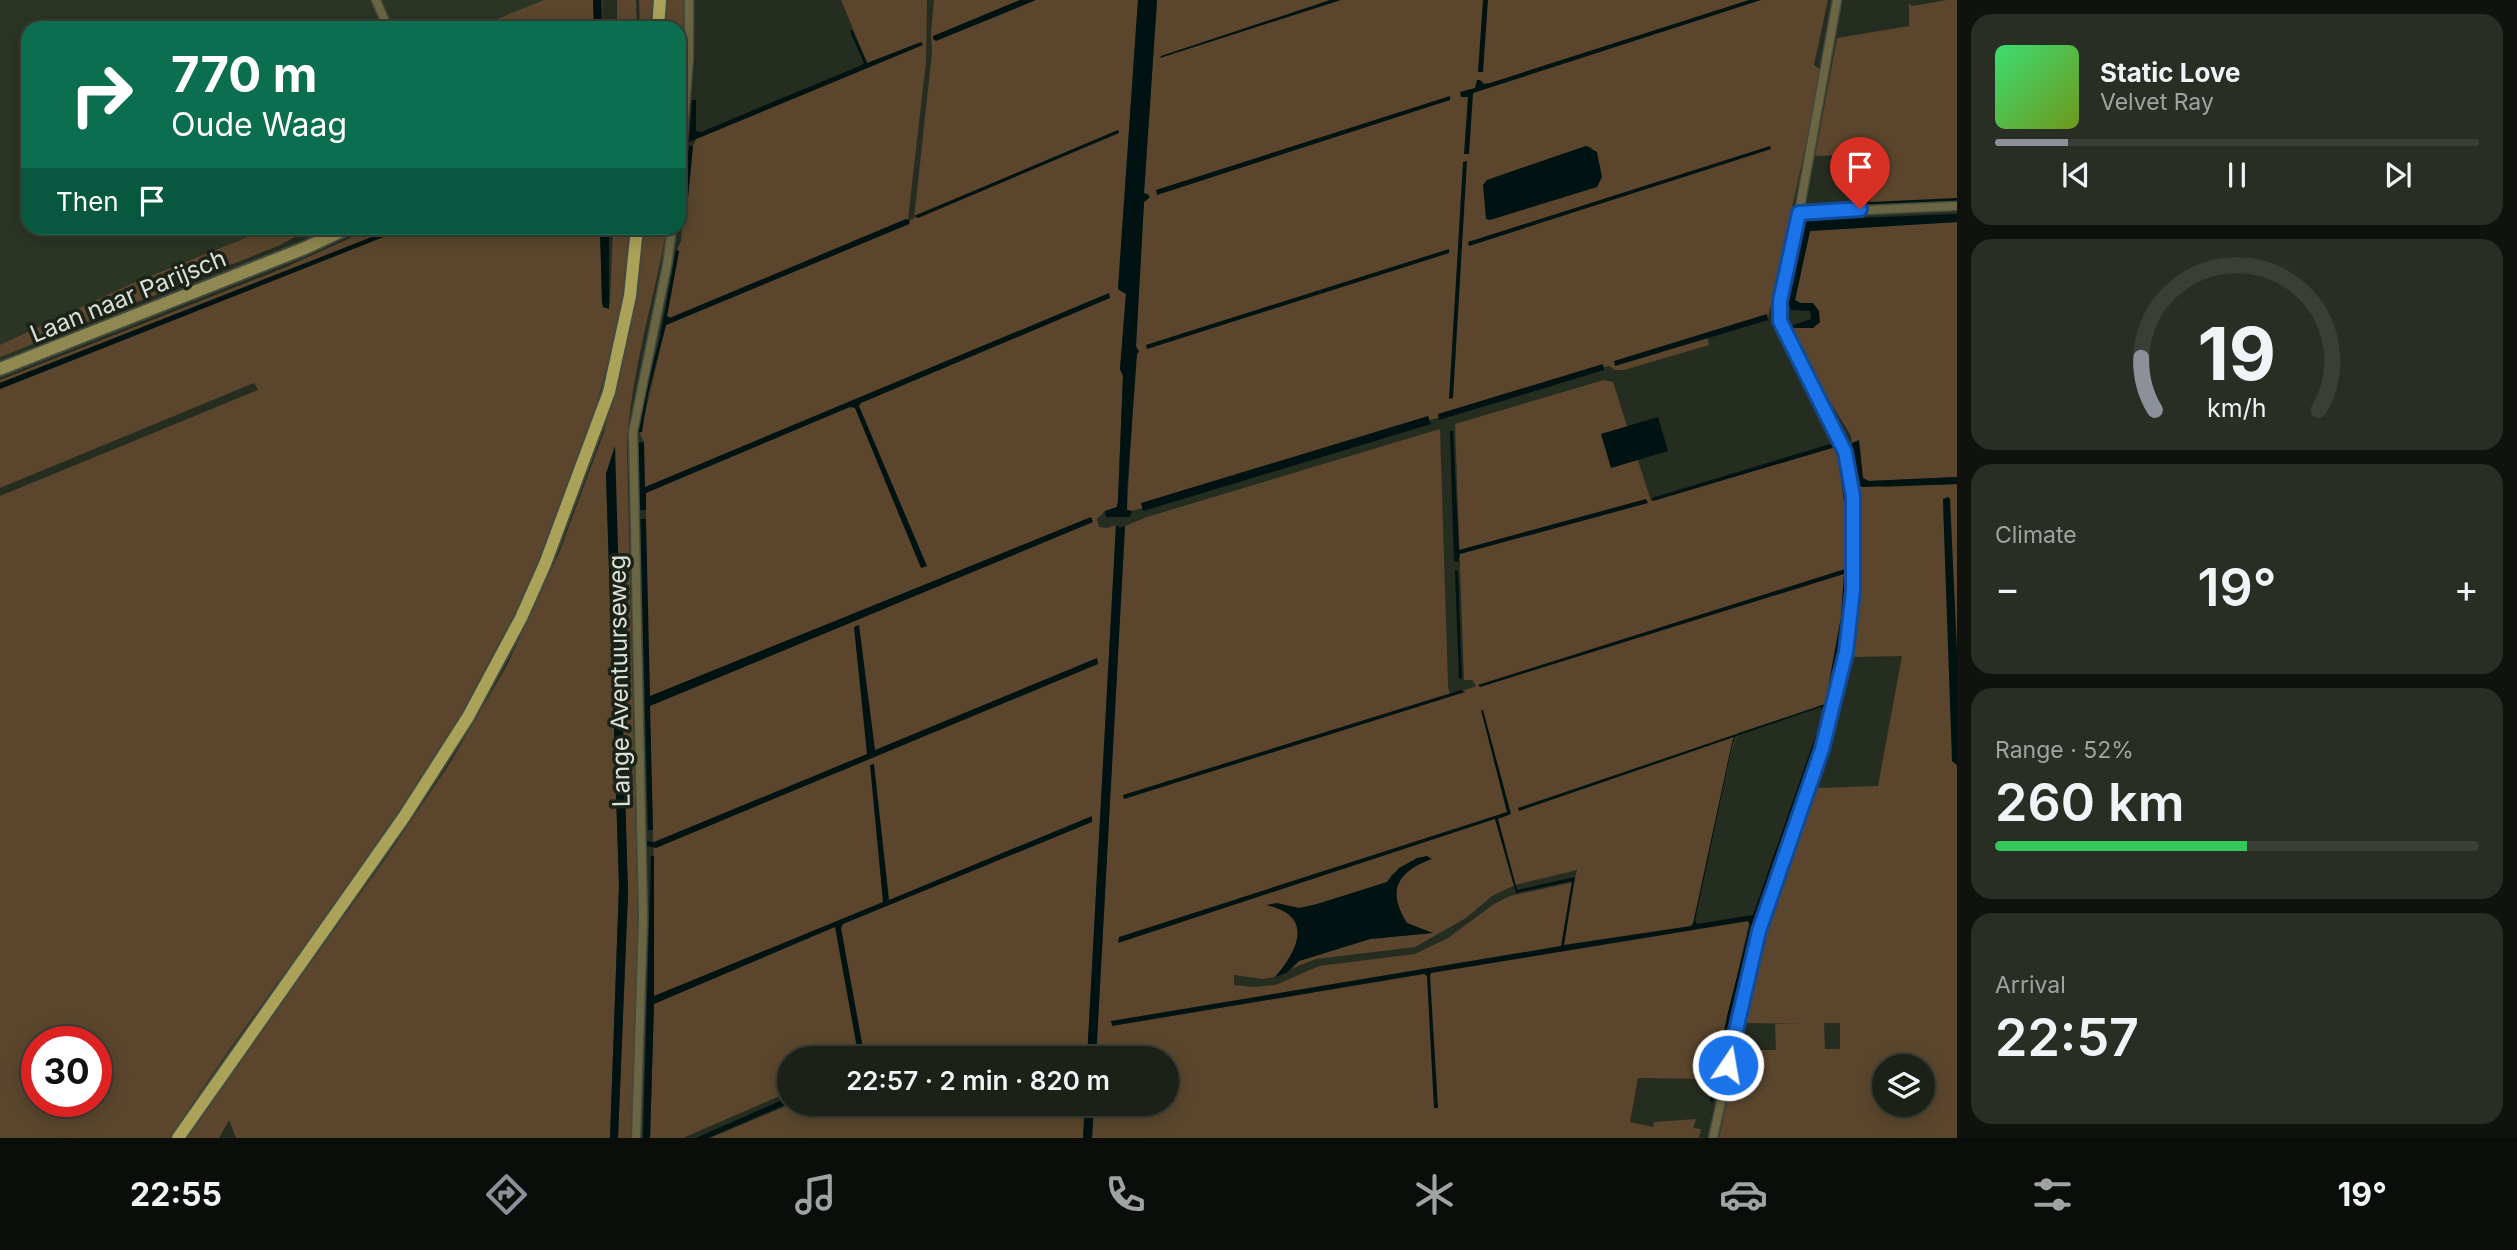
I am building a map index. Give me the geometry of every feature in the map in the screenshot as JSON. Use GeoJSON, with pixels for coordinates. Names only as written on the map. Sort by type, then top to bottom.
{"type":"FeatureCollection","features":[{"type":"Feature","properties":{"kind":"main road"},"geometry":{"type":"LineString","coordinates":[[658,21],[660,0]]}},
{"type":"Feature","properties":{"kind":"main road"},"geometry":{"type":"LineString","coordinates":[[178,1138],[404,817],[468,717],[521,618],[550,552],[609,392],[630,296],[636,235]]}},
{"type":"Feature","properties":{"kind":"street"},"geometry":{"type":"LineString","coordinates":[[376,0],[385,21]]}},
{"type":"Feature","properties":{"kind":"street"},"geometry":{"type":"LineString","coordinates":[[686,90],[689,0]]}},
{"type":"Feature","properties":{"kind":"street"},"geometry":{"type":"LineString","coordinates":[[1713,1138],[1759,931],[1822,749],[1846,652],[1853,591],[1853,496],[1845,452],[1780,321],[1780,301],[1799,213],[1837,0]]}},
{"type":"Feature","properties":{"kind":"street"},"geometry":{"type":"LineString","coordinates":[[1799,213],[1957,206]]}},
{"type":"Feature","properties":{"kind":"street","name":"Laan naar Parijsch"},"geometry":{"type":"LineString","coordinates":[[0,362],[318,235]]}},
{"type":"Feature","properties":{"kind":"street","name":"Laan naar Parijsch"},"geometry":{"type":"LineString","coordinates":[[0,369],[332,235]]}},
{"type":"Feature","properties":{"kind":"street","name":"Lange Aventuurseweg"},"geometry":{"type":"LineString","coordinates":[[636,1138],[643,918],[633,432],[672,235]]}},
{"type":"Feature","properties":{"kind":"shaded area"},"geometry":{"type":"Polygon","coordinates":[[[0,0],[604,0],[602,21],[21,21],[21,235],[289,235],[0,360],[0,0]]]}},
{"type":"Feature","properties":{"kind":"shaded area"},"geometry":{"type":"Polygon","coordinates":[[[544,0],[593,0],[594,21],[492,21],[544,0]]]}},
{"type":"Feature","properties":{"kind":"shaded area"},"geometry":{"type":"Polygon","coordinates":[[[593,0],[601,0],[602,21],[594,21],[593,0]]]}},
{"type":"Feature","properties":{"kind":"shaded area"},"geometry":{"type":"Polygon","coordinates":[[[617,0],[636,0],[637,21],[617,21],[617,0]]]}},
{"type":"Feature","properties":{"kind":"shaded area"},"geometry":{"type":"Polygon","coordinates":[[[639,0],[653,0],[653,21],[640,21],[639,0]]]}},
{"type":"Feature","properties":{"kind":"shaded area"},"geometry":{"type":"Polygon","coordinates":[[[665,0],[686,0],[687,57],[686,69],[686,21],[664,21],[665,0]]]}},
{"type":"Feature","properties":{"kind":"shaded area"},"geometry":{"type":"Polygon","coordinates":[[[841,0],[927,0],[926,62],[908,219],[669,318],[667,316],[679,252],[677,250],[682,235],[686,235],[686,206],[693,146],[699,132],[733,122],[869,67],[841,0]]]}},
{"type":"Feature","properties":{"kind":"shaded area"},"geometry":{"type":"Polygon","coordinates":[[[934,0],[1138,0],[1118,289],[1126,294],[1120,369],[1123,376],[1118,500],[1117,507],[1105,511],[1097,519],[1099,527],[1116,525],[1088,1046],[777,1046],[777,1097],[683,1138],[650,1138],[654,868],[644,442],[640,434],[666,325],[909,224],[909,220],[914,219],[932,53],[934,0]]]}},
{"type":"Feature","properties":{"kind":"shaded area"},"geometry":{"type":"Polygon","coordinates":[[[1020,0],[1036,0],[936,41],[933,39],[933,36],[1020,0]]]}},
{"type":"Feature","properties":{"kind":"shaded area"},"geometry":{"type":"Polygon","coordinates":[[[1138,0],[1157,0],[1144,193],[1150,196],[1144,202],[1136,346],[1139,352],[1127,492],[1127,510],[1132,511],[1130,517],[1106,517],[1105,511],[1117,507],[1118,500],[1123,376],[1120,369],[1126,294],[1118,289],[1138,0]]]}},
{"type":"Feature","properties":{"kind":"shaded area"},"geometry":{"type":"Polygon","coordinates":[[[1157,0],[1828,0],[1814,65],[1822,71],[1768,318],[1707,337],[1709,345],[1624,370],[1604,367],[1132,511],[1127,510],[1144,202],[1150,198],[1144,193],[1157,0]],[[1586,146],[1487,180],[1593,148],[1586,146]]]}},
{"type":"Feature","properties":{"kind":"shaded area"},"geometry":{"type":"Polygon","coordinates":[[[1330,0],[1341,0],[1160,58],[1161,56],[1330,0]]]}},
{"type":"Feature","properties":{"kind":"shaded area"},"geometry":{"type":"Polygon","coordinates":[[[1483,0],[1488,0],[1483,72],[1478,72],[1483,0]]]}},
{"type":"Feature","properties":{"kind":"shaded area"},"geometry":{"type":"Polygon","coordinates":[[[1749,0],[1761,0],[1473,93],[1469,154],[1464,154],[1468,97],[1461,97],[1460,92],[1475,88],[1477,80],[1484,84],[1490,83],[1749,0]]]}},
{"type":"Feature","properties":{"kind":"shaded area"},"geometry":{"type":"Polygon","coordinates":[[[1957,0],[1957,199],[1870,203],[1870,154],[1815,156],[1837,38],[1909,26],[1909,4],[1913,6],[1957,0]]]}},
{"type":"Feature","properties":{"kind":"shaded area"},"geometry":{"type":"Polygon","coordinates":[[[852,30],[867,63],[921,42],[923,45],[689,142],[692,100],[696,100],[696,131],[701,132],[862,65],[864,63],[850,31],[852,30]]]}},
{"type":"Feature","properties":{"kind":"shaded area"},"geometry":{"type":"Polygon","coordinates":[[[1450,96],[1450,100],[1157,195],[1156,190],[1450,96]]]}},
{"type":"Feature","properties":{"kind":"shaded area"},"geometry":{"type":"Polygon","coordinates":[[[1118,130],[1119,133],[918,218],[914,216],[1118,130]]]}},
{"type":"Feature","properties":{"kind":"shaded area"},"geometry":{"type":"Polygon","coordinates":[[[689,146],[693,146],[687,207],[686,207],[689,146]]]}},
{"type":"Feature","properties":{"kind":"shaded area"},"geometry":{"type":"Polygon","coordinates":[[[1586,146],[1597,152],[1602,177],[1597,187],[1486,219],[1483,185],[1487,180],[1586,146]]]}},
{"type":"Feature","properties":{"kind":"shaded area"},"geometry":{"type":"Polygon","coordinates":[[[1770,146],[1771,149],[1469,246],[1468,242],[1770,146]]]}},
{"type":"Feature","properties":{"kind":"shaded area"},"geometry":{"type":"Polygon","coordinates":[[[1467,161],[1453,398],[1449,399],[1463,162],[1467,161]]]}},
{"type":"Feature","properties":{"kind":"shaded area"},"geometry":{"type":"Polygon","coordinates":[[[1957,198],[1957,201],[1806,207],[1806,205],[1957,198]]]}},
{"type":"Feature","properties":{"kind":"shaded area"},"geometry":{"type":"Polygon","coordinates":[[[1957,214],[1957,222],[1810,231],[1795,300],[1799,303],[1813,303],[1819,311],[1820,322],[1813,328],[1791,326],[1811,319],[1810,311],[1791,310],[1788,291],[1802,226],[1809,220],[1957,214]]]}},
{"type":"Feature","properties":{"kind":"shaded area"},"geometry":{"type":"Polygon","coordinates":[[[906,219],[910,221],[909,224],[666,325],[648,393],[642,432],[638,432],[645,392],[659,342],[676,250],[679,251],[667,316],[670,318],[906,219]]]}},
{"type":"Feature","properties":{"kind":"shaded area"},"geometry":{"type":"Polygon","coordinates":[[[1957,222],[1957,477],[1869,481],[1862,478],[1859,441],[1852,444],[1857,483],[1885,487],[1957,484],[1957,1138],[1719,1138],[1738,1050],[1776,1050],[1775,1024],[1803,1024],[1744,1023],[1765,933],[1816,788],[1878,786],[1902,656],[1850,657],[1858,616],[1862,558],[1851,436],[1803,357],[1792,330],[1813,328],[1819,311],[1795,300],[1810,231],[1957,222]],[[1824,1023],[1825,1049],[1840,1049],[1840,1023],[1824,1023]]]}},
{"type":"Feature","properties":{"kind":"shaded area"},"geometry":{"type":"Polygon","coordinates":[[[253,235],[299,235],[278,246],[0,357],[0,345],[131,284],[253,235]]]}},
{"type":"Feature","properties":{"kind":"shaded area"},"geometry":{"type":"Polygon","coordinates":[[[357,235],[377,235],[0,383],[0,380],[284,268],[357,235]]]}},
{"type":"Feature","properties":{"kind":"shaded area"},"geometry":{"type":"Polygon","coordinates":[[[377,235],[388,235],[0,389],[0,383],[377,235]]]}},
{"type":"Feature","properties":{"kind":"shaded area"},"geometry":{"type":"Polygon","coordinates":[[[388,235],[600,235],[602,302],[603,307],[607,307],[610,303],[613,235],[632,235],[623,295],[608,362],[567,496],[541,561],[480,686],[378,844],[237,1039],[170,1138],[0,1138],[0,496],[258,390],[254,383],[0,488],[0,389],[388,235]]]}},
{"type":"Feature","properties":{"kind":"shaded area"},"geometry":{"type":"Polygon","coordinates":[[[600,235],[609,235],[609,309],[603,307],[600,235]]]}},
{"type":"Feature","properties":{"kind":"shaded area"},"geometry":{"type":"Polygon","coordinates":[[[641,235],[665,235],[638,363],[627,446],[638,924],[631,1138],[618,1138],[628,893],[614,449],[606,474],[619,886],[610,1138],[236,1138],[229,1120],[219,1138],[185,1138],[388,855],[450,763],[506,667],[559,553],[604,432],[614,392],[641,235]]]}},
{"type":"Feature","properties":{"kind":"shaded area"},"geometry":{"type":"Polygon","coordinates":[[[1449,249],[1449,253],[1147,349],[1146,345],[1449,249]]]}},
{"type":"Feature","properties":{"kind":"shaded area"},"geometry":{"type":"Polygon","coordinates":[[[1109,293],[1110,298],[859,406],[927,566],[921,568],[855,408],[850,407],[646,493],[646,510],[639,510],[638,443],[644,442],[645,487],[1109,293]]]}},
{"type":"Feature","properties":{"kind":"shaded area"},"geometry":{"type":"Polygon","coordinates":[[[1767,314],[1768,320],[1615,366],[1614,361],[1767,314]]]}},
{"type":"Feature","properties":{"kind":"shaded area"},"geometry":{"type":"Polygon","coordinates":[[[1603,364],[1604,370],[1439,420],[1438,414],[1603,364]]]}},
{"type":"Feature","properties":{"kind":"shaded area"},"geometry":{"type":"Polygon","coordinates":[[[1604,380],[1613,382],[1651,501],[1836,447],[1847,494],[1850,545],[1847,600],[1828,704],[1738,733],[1732,749],[1693,924],[1690,926],[1696,928],[1749,923],[1714,1079],[1638,1078],[1630,1122],[1653,1127],[1654,1122],[1696,1119],[1693,1128],[1701,1129],[1699,1138],[1092,1138],[1093,1116],[1179,1116],[1179,1046],[1097,1046],[1125,526],[1147,517],[1440,429],[1449,692],[1454,694],[1476,686],[1472,680],[1464,680],[1455,424],[1604,380]],[[1431,858],[1392,874],[1387,882],[1335,900],[1303,908],[1277,907],[1289,913],[1295,921],[1298,930],[1294,949],[1275,977],[1263,979],[1234,975],[1234,985],[1276,985],[1319,966],[1415,954],[1448,938],[1494,904],[1510,896],[1574,882],[1577,870],[1515,885],[1492,896],[1466,918],[1415,947],[1316,959],[1291,969],[1299,961],[1370,939],[1430,933],[1407,923],[1400,911],[1396,891],[1398,883],[1410,870],[1431,858]]]}},
{"type":"Feature","properties":{"kind":"shaded area"},"geometry":{"type":"Polygon","coordinates":[[[1428,416],[1431,424],[1143,511],[1141,503],[1428,416]]]}},
{"type":"Feature","properties":{"kind":"shaded area"},"geometry":{"type":"Polygon","coordinates":[[[1658,417],[1668,451],[1611,468],[1601,434],[1658,417]]]}},
{"type":"Feature","properties":{"kind":"shaded area"},"geometry":{"type":"Polygon","coordinates":[[[1450,431],[1453,431],[1459,550],[1646,499],[1648,503],[1460,554],[1458,562],[1454,561],[1450,431]]]}},
{"type":"Feature","properties":{"kind":"shaded area"},"geometry":{"type":"Polygon","coordinates":[[[1859,440],[1863,478],[1869,481],[1957,477],[1957,484],[1862,487],[1857,483],[1852,443],[1859,440]]]}},
{"type":"Feature","properties":{"kind":"shaded area"},"geometry":{"type":"Polygon","coordinates":[[[1837,442],[1847,509],[1847,577],[1840,645],[1825,711],[1821,707],[1736,736],[1695,920],[1697,924],[1753,915],[1822,724],[1754,923],[1732,1009],[1713,1102],[1710,1101],[1727,1016],[1750,925],[1748,921],[1431,973],[1438,1108],[1434,1108],[1427,976],[1424,974],[1112,1026],[1111,1021],[1561,946],[1572,881],[1516,893],[1495,819],[1118,943],[1119,937],[1507,812],[1481,710],[1511,814],[1498,819],[1517,890],[1575,877],[1564,945],[1691,926],[1734,737],[1519,811],[1518,808],[1825,704],[1841,617],[1844,574],[1480,687],[1478,685],[1845,569],[1844,508],[1835,447],[1653,501],[1652,498],[1837,442]]]}},
{"type":"Feature","properties":{"kind":"shaded area"},"geometry":{"type":"Polygon","coordinates":[[[615,446],[628,893],[618,1138],[610,1138],[619,886],[606,474],[615,446]]]}},
{"type":"Feature","properties":{"kind":"shaded area"},"geometry":{"type":"Polygon","coordinates":[[[1948,497],[1957,651],[1957,765],[1952,761],[1943,503],[1943,499],[1948,497]]]}},
{"type":"Feature","properties":{"kind":"shaded area"},"geometry":{"type":"Polygon","coordinates":[[[1091,517],[1093,522],[650,706],[653,830],[648,830],[640,519],[646,519],[650,696],[1091,517]]]}},
{"type":"Feature","properties":{"kind":"shaded area"},"geometry":{"type":"Polygon","coordinates":[[[1116,525],[1120,528],[1125,526],[1097,1046],[1088,1046],[1116,525]]]}},
{"type":"Feature","properties":{"kind":"shaded area"},"geometry":{"type":"Polygon","coordinates":[[[1455,570],[1458,571],[1462,679],[1459,678],[1455,570]]]}},
{"type":"Feature","properties":{"kind":"shaded area"},"geometry":{"type":"Polygon","coordinates":[[[859,625],[875,750],[1097,658],[1098,664],[656,848],[647,846],[647,841],[654,842],[867,754],[854,627],[859,625]]]}},
{"type":"Feature","properties":{"kind":"shaded area"},"geometry":{"type":"Polygon","coordinates":[[[1461,690],[1465,692],[1124,799],[1123,795],[1461,690]]]}},
{"type":"Feature","properties":{"kind":"shaded area"},"geometry":{"type":"Polygon","coordinates":[[[874,764],[889,900],[1092,816],[1092,822],[843,924],[841,928],[863,1046],[857,1046],[835,927],[654,1004],[650,1138],[643,1138],[651,856],[654,856],[654,996],[883,902],[870,765],[874,764]]]}},
{"type":"Feature","properties":{"kind":"shaded area"},"geometry":{"type":"Polygon","coordinates":[[[1427,856],[1432,859],[1411,869],[1399,883],[1397,901],[1407,923],[1433,933],[1370,939],[1299,961],[1286,973],[1275,977],[1290,956],[1298,935],[1291,917],[1266,905],[1277,903],[1299,908],[1317,904],[1387,882],[1399,868],[1417,858],[1427,856]]]}},
{"type":"Feature","properties":{"kind":"shaded area"},"geometry":{"type":"Polygon","coordinates":[[[777,1102],[777,1108],[708,1138],[696,1138],[777,1102]]]}},
{"type":"Feature","properties":{"kind":"shaded area"},"geometry":{"type":"Polygon","coordinates":[[[777,1110],[777,1116],[1084,1116],[1083,1138],[710,1138],[777,1110]]]}},
{"type":"Feature","properties":{"kind":"shaded area"},"geometry":{"type":"Polygon","coordinates":[[[1084,1116],[1093,1116],[1092,1138],[1083,1138],[1084,1116]]]}},
{"type":"Feature","properties":{"kind":"route"},"geometry":{"type":"LineString","coordinates":[[1728,1065],[1759,931],[1822,749],[1846,652],[1853,591],[1853,496],[1845,452],[1838,433],[1780,321],[1780,301],[1799,213],[1860,209]]}}]}
